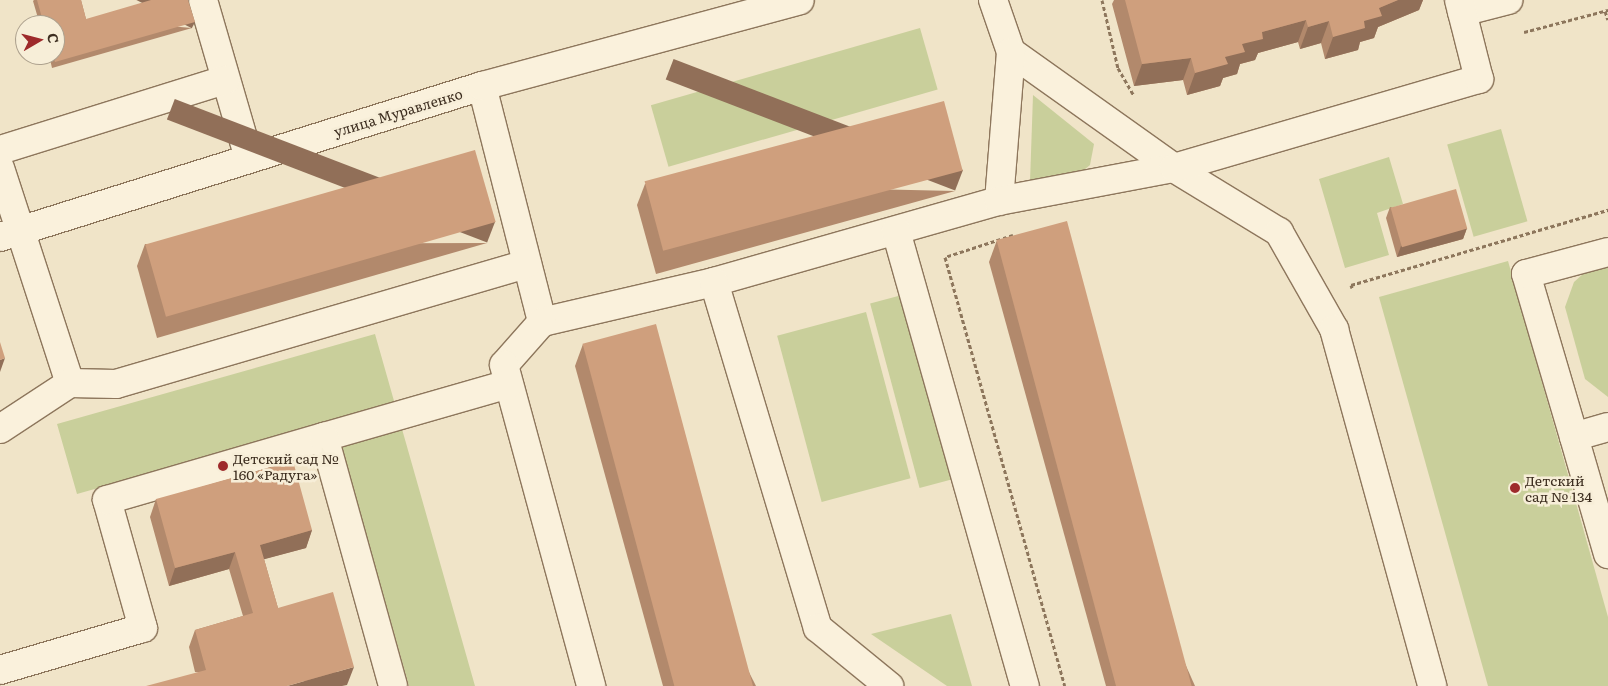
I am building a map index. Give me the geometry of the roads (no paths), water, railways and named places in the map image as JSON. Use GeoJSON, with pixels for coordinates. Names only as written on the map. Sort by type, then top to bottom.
{"type":"FeatureCollection","features":[{"type":"Feature","properties":{"kind":"street"},"geometry":{"type":"LineString","coordinates":[[203,0],[249,158]]}},
{"type":"Feature","properties":{"kind":"street","name":"улица Муравленко"},"geometry":{"type":"LineString","coordinates":[[10,235],[482,86],[800,0]]}},
{"type":"Feature","properties":{"kind":"street"},"geometry":{"type":"LineString","coordinates":[[993,0],[1011,52],[999,201]]}},
{"type":"Feature","properties":{"kind":"street"},"geometry":{"type":"LineString","coordinates":[[591,686],[504,365],[542,322],[714,282],[999,201],[1174,168],[1479,79],[1460,6],[1508,0]]}},
{"type":"Feature","properties":{"kind":"street"},"geometry":{"type":"LineString","coordinates":[[1011,52],[1174,168],[1279,232],[1334,329],[1432,686]]}},
{"type":"Feature","properties":{"kind":"street"},"geometry":{"type":"LineString","coordinates":[[0,150],[225,80]]}},
{"type":"Feature","properties":{"kind":"street"},"geometry":{"type":"LineString","coordinates":[[482,86],[542,322]]}},
{"type":"Feature","properties":{"kind":"street"},"geometry":{"type":"LineString","coordinates":[[0,168],[10,235],[70,383]]}},
{"type":"Feature","properties":{"kind":"street"},"geometry":{"type":"LineString","coordinates":[[896,231],[1026,686]]}},
{"type":"Feature","properties":{"kind":"street"},"geometry":{"type":"LineString","coordinates":[[1608,252],[1526,274],[1608,554]]}},
{"type":"Feature","properties":{"kind":"street"},"geometry":{"type":"LineString","coordinates":[[0,429],[70,383],[116,384],[527,264]]}},
{"type":"Feature","properties":{"kind":"street"},"geometry":{"type":"LineString","coordinates":[[714,282],[818,628],[889,686]]}},
{"type":"Feature","properties":{"kind":"street"},"geometry":{"type":"LineString","coordinates":[[0,670],[143,628],[107,500],[509,384]]}},
{"type":"Feature","properties":{"kind":"street"},"geometry":{"type":"LineString","coordinates":[[1574,436],[1608,427]]}},
{"type":"Feature","properties":{"kind":"street"},"geometry":{"type":"LineString","coordinates":[[324,437],[393,686]]}},
{"type":"Feature","properties":{"kind":"place","name":"Детский сад № 160 «Радуга»"},"geometry":{"type":"Point","coordinates":[223,466]}},
{"type":"Feature","properties":{"kind":"place","name":"Детский сад № 134"},"geometry":{"type":"Point","coordinates":[1515,488]}}]}
